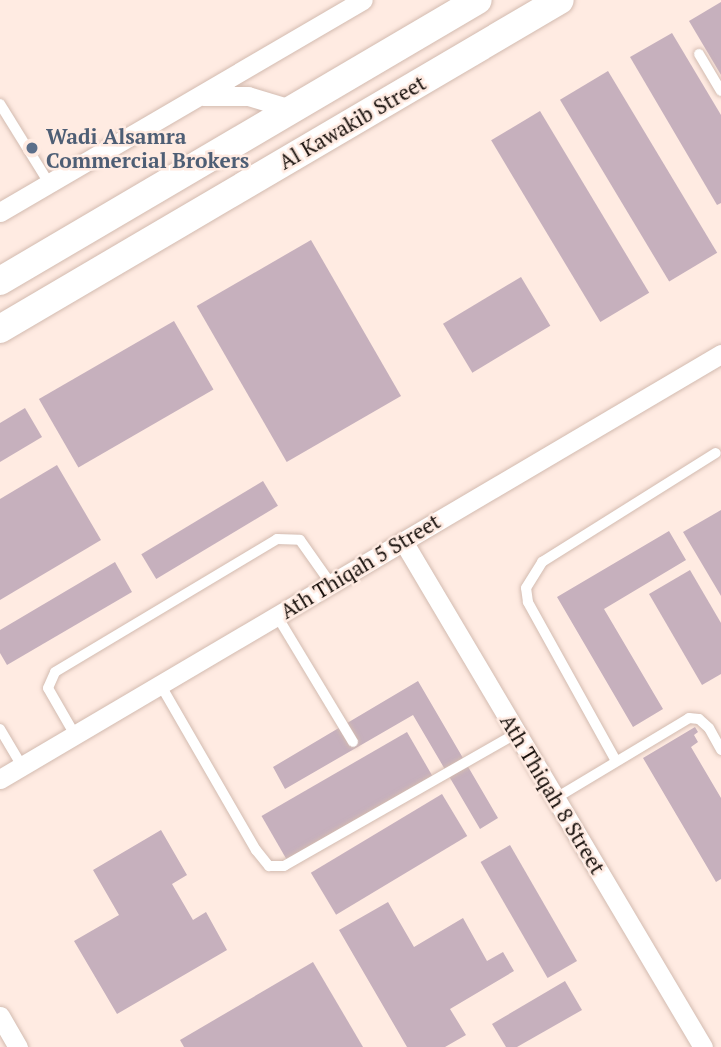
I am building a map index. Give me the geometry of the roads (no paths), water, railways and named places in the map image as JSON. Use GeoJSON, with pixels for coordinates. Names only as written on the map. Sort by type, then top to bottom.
{"type":"FeatureCollection","features":[{"type":"Feature","properties":{"kind":"street"},"geometry":{"type":"LineString","coordinates":[[0,212],[363,0]]}},
{"type":"Feature","properties":{"kind":"street","name":"Al Kawakib Street"},"geometry":{"type":"LineString","coordinates":[[0,329],[560,0]]}},
{"type":"Feature","properties":{"kind":"street","name":"Al Kawakib Street"},"geometry":{"type":"LineString","coordinates":[[0,281],[464,4]]}},
{"type":"Feature","properties":{"kind":"street"},"geometry":{"type":"LineString","coordinates":[[197,97],[223,94],[248,96],[291,109]]}},
{"type":"Feature","properties":{"kind":"street","name":"Ath Thiqah 5 Street"},"geometry":{"type":"LineString","coordinates":[[0,779],[721,354]]}},
{"type":"Feature","properties":{"kind":"street","name":"Ath Thiqah 8 Street"},"geometry":{"type":"LineString","coordinates":[[403,541],[703,1047]]}},
{"type":"Feature","properties":{"kind":"street"},"geometry":{"type":"LineString","coordinates":[[0,1016],[18,1047]]}},
{"type":"Feature","properties":{"kind":"lane"},"geometry":{"type":"LineString","coordinates":[[699,54],[721,91]]}},
{"type":"Feature","properties":{"kind":"lane"},"geometry":{"type":"LineString","coordinates":[[0,104],[49,183]]}},
{"type":"Feature","properties":{"kind":"lane"},"geometry":{"type":"LineString","coordinates":[[615,761],[528,602],[526,588],[542,562],[716,453]]}},
{"type":"Feature","properties":{"kind":"lane"},"geometry":{"type":"LineString","coordinates":[[75,735],[48,688],[55,672],[277,539],[300,540],[331,584]]}},
{"type":"Feature","properties":{"kind":"lane"},"geometry":{"type":"LineString","coordinates":[[277,616],[353,742]]}},
{"type":"Feature","properties":{"kind":"lane"},"geometry":{"type":"LineString","coordinates":[[160,684],[256,850],[269,866],[284,866],[517,733]]}},
{"type":"Feature","properties":{"kind":"lane"},"geometry":{"type":"LineString","coordinates":[[556,798],[689,718],[699,719],[709,728],[721,750]]}},
{"type":"Feature","properties":{"kind":"lane"},"geometry":{"type":"LineString","coordinates":[[0,729],[22,766]]}},
{"type":"Feature","properties":{"kind":"place","name":"Wadi Alsamra Commercial Brokers"},"geometry":{"type":"Point","coordinates":[32,148]}}]}
